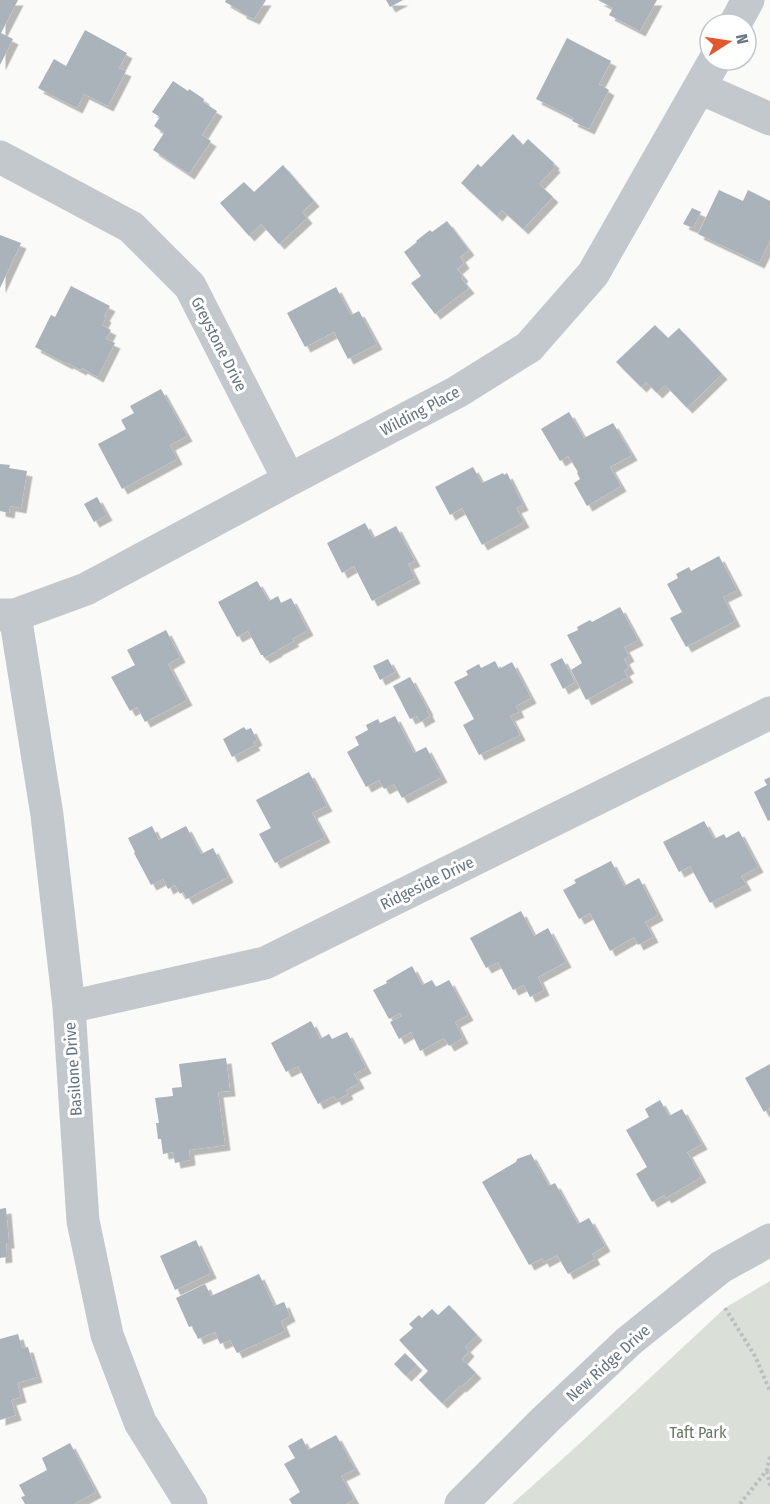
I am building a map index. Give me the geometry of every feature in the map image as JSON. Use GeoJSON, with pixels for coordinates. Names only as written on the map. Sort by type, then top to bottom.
{"type":"FeatureCollection","features":[{"type":"Feature","properties":{"kind":"street"},"geometry":{"type":"LineString","coordinates":[[708,74],[770,119]]}},
{"type":"Feature","properties":{"kind":"street","name":"Wilding Place"},"geometry":{"type":"LineString","coordinates":[[7,615],[86,589],[457,392],[529,347],[593,274],[708,74]]}},
{"type":"Feature","properties":{"kind":"street","name":"Greystone Drive"},"geometry":{"type":"LineString","coordinates":[[0,157],[131,227],[190,286],[289,480]]}},
{"type":"Feature","properties":{"kind":"street","name":"Basilone Drive"},"geometry":{"type":"LineString","coordinates":[[7,615],[47,815],[69,1007],[82,1221],[107,1335],[140,1422],[191,1504]]}},
{"type":"Feature","properties":{"kind":"street","name":"Ridgeside Drive"},"geometry":{"type":"LineString","coordinates":[[69,1007],[265,963],[770,713]]}},
{"type":"Feature","properties":{"kind":"street","name":"New Ridge Drive"},"geometry":{"type":"LineString","coordinates":[[461,1504],[629,1341],[721,1267],[770,1240]]}},
{"type":"Feature","properties":{"kind":"path"},"geometry":{"type":"LineString","coordinates":[[724,1308],[755,1356],[770,1391]]}},
{"type":"Feature","properties":{"kind":"path"},"geometry":{"type":"LineString","coordinates":[[770,1456],[767,1470],[770,1486]]}},
{"type":"Feature","properties":{"kind":"path"},"geometry":{"type":"LineString","coordinates":[[740,1504],[767,1470]]}},
{"type":"Feature","properties":{"kind":"green space","name":"Taft Park"},"geometry":{"type":"Polygon","coordinates":[[[770,1281],[770,1504],[512,1504],[725,1308],[770,1281]]]}},
{"type":"Feature","properties":{"kind":"building"},"geometry":{"type":"Polygon","coordinates":[[[0,0],[18,0],[1,33],[13,39],[0,65],[0,0]]]}},
{"type":"Feature","properties":{"kind":"building"},"geometry":{"type":"Polygon","coordinates":[[[226,0],[266,0],[254,19],[241,13],[225,2],[226,0]]]}},
{"type":"Feature","properties":{"kind":"building"},"geometry":{"type":"Polygon","coordinates":[[[386,0],[403,0],[390,7],[386,0]]]}},
{"type":"Feature","properties":{"kind":"building"},"geometry":{"type":"Polygon","coordinates":[[[598,0],[657,0],[640,31],[609,15],[613,8],[598,0]]]}},
{"type":"Feature","properties":{"kind":"building"},"geometry":{"type":"Polygon","coordinates":[[[85,30],[127,53],[119,68],[126,71],[108,106],[84,94],[77,108],[38,88],[54,59],[66,66],[85,30]]]}},
{"type":"Feature","properties":{"kind":"building"},"geometry":{"type":"Polygon","coordinates":[[[567,38],[611,61],[599,84],[609,90],[589,129],[572,121],[574,118],[536,99],[567,38]]]}},
{"type":"Feature","properties":{"kind":"building"},"geometry":{"type":"Polygon","coordinates":[[[173,81],[204,99],[203,102],[217,111],[202,135],[211,141],[189,174],[153,150],[164,133],[154,126],[160,117],[152,112],[173,81]]]}},
{"type":"Feature","properties":{"kind":"building"},"geometry":{"type":"Polygon","coordinates":[[[513,134],[523,145],[528,139],[554,163],[555,167],[539,184],[553,197],[523,229],[502,210],[497,216],[461,183],[478,164],[481,167],[513,134]]]}},
{"type":"Feature","properties":{"kind":"building"},"geometry":{"type":"Polygon","coordinates":[[[283,165],[314,201],[302,212],[307,218],[279,244],[261,224],[249,236],[220,203],[244,182],[254,192],[283,165]]]}},
{"type":"Feature","properties":{"kind":"building"},"geometry":{"type":"Polygon","coordinates":[[[719,190],[743,201],[748,190],[770,201],[770,241],[759,263],[698,234],[719,190]]]}},
{"type":"Feature","properties":{"kind":"building"},"geometry":{"type":"Polygon","coordinates":[[[692,208],[701,212],[693,228],[683,224],[692,208]]]}},
{"type":"Feature","properties":{"kind":"building"},"geometry":{"type":"Polygon","coordinates":[[[447,221],[469,250],[460,257],[464,263],[457,269],[469,288],[435,314],[411,283],[421,276],[404,252],[430,230],[432,232],[447,221]]]}},
{"type":"Feature","properties":{"kind":"building"},"geometry":{"type":"Polygon","coordinates":[[[0,235],[21,243],[0,288],[0,235]]]}},
{"type":"Feature","properties":{"kind":"building"},"geometry":{"type":"Polygon","coordinates":[[[71,286],[110,306],[102,325],[111,330],[106,339],[115,343],[98,377],[35,347],[51,315],[55,317],[71,286]]]}},
{"type":"Feature","properties":{"kind":"building"},"geometry":{"type":"Polygon","coordinates":[[[336,287],[351,315],[359,311],[377,344],[348,359],[334,332],[305,347],[287,313],[336,287]]]}},
{"type":"Feature","properties":{"kind":"building"},"geometry":{"type":"Polygon","coordinates":[[[655,325],[668,338],[679,328],[722,374],[687,408],[665,385],[657,393],[646,382],[641,387],[616,362],[655,325]]]}},
{"type":"Feature","properties":{"kind":"building"},"geometry":{"type":"Polygon","coordinates":[[[161,389],[187,436],[170,445],[177,459],[122,489],[98,444],[126,429],[121,420],[134,413],[130,406],[161,389]]]}},
{"type":"Feature","properties":{"kind":"building"},"geometry":{"type":"Polygon","coordinates":[[[569,412],[584,438],[613,423],[632,455],[610,467],[621,486],[587,506],[574,483],[580,479],[578,472],[568,456],[560,461],[541,429],[569,412]]]}},
{"type":"Feature","properties":{"kind":"building"},"geometry":{"type":"Polygon","coordinates":[[[0,464],[27,471],[21,508],[10,506],[9,513],[0,511],[0,464]]]}},
{"type":"Feature","properties":{"kind":"building"},"geometry":{"type":"Polygon","coordinates":[[[473,467],[482,483],[507,473],[523,505],[516,508],[524,522],[482,545],[462,508],[450,515],[435,487],[473,467]]]}},
{"type":"Feature","properties":{"kind":"building"},"geometry":{"type":"Polygon","coordinates":[[[97,497],[107,515],[94,522],[84,504],[97,497]]]}},
{"type":"Feature","properties":{"kind":"building"},"geometry":{"type":"Polygon","coordinates":[[[365,523],[373,538],[396,526],[415,561],[408,564],[415,578],[372,601],[354,566],[342,573],[327,543],[365,523]]]}},
{"type":"Feature","properties":{"kind":"building"},"geometry":{"type":"Polygon","coordinates":[[[719,556],[737,590],[723,597],[735,621],[686,647],[670,618],[682,612],[667,584],[678,578],[676,574],[689,567],[691,571],[719,556]]]}},
{"type":"Feature","properties":{"kind":"building"},"geometry":{"type":"Polygon","coordinates":[[[257,581],[269,601],[278,596],[281,603],[291,598],[308,630],[264,658],[248,631],[237,637],[218,602],[257,581]]]}},
{"type":"Feature","properties":{"kind":"building"},"geometry":{"type":"Polygon","coordinates":[[[620,607],[638,640],[624,647],[629,656],[624,659],[629,668],[624,671],[628,677],[586,700],[571,670],[582,663],[567,635],[578,630],[577,627],[590,620],[592,622],[620,607]]]}},
{"type":"Feature","properties":{"kind":"building"},"geometry":{"type":"Polygon","coordinates":[[[166,630],[180,657],[168,664],[187,700],[145,722],[137,707],[130,711],[111,677],[135,665],[127,650],[166,630]]]}},
{"type":"Feature","properties":{"kind":"building"},"geometry":{"type":"Polygon","coordinates":[[[562,658],[575,682],[563,689],[550,664],[562,658]]]}},
{"type":"Feature","properties":{"kind":"building"},"geometry":{"type":"Polygon","coordinates":[[[388,659],[395,672],[380,680],[373,666],[388,659]]]}},
{"type":"Feature","properties":{"kind":"building"},"geometry":{"type":"Polygon","coordinates":[[[495,661],[499,669],[512,662],[531,698],[516,706],[519,712],[510,716],[520,735],[479,755],[463,725],[474,719],[454,682],[468,675],[466,671],[479,664],[481,668],[495,661]]]}},
{"type":"Feature","properties":{"kind":"building"},"geometry":{"type":"Polygon","coordinates":[[[410,677],[430,716],[420,722],[417,716],[410,719],[393,686],[410,677]]]}},
{"type":"Feature","properties":{"kind":"building"},"geometry":{"type":"Polygon","coordinates":[[[395,716],[414,753],[426,747],[442,777],[402,798],[394,784],[384,789],[379,780],[366,787],[347,752],[359,745],[355,737],[368,730],[366,725],[378,719],[380,723],[395,716]]]}},
{"type":"Feature","properties":{"kind":"building"},"geometry":{"type":"Polygon","coordinates":[[[244,727],[246,730],[251,728],[257,740],[253,742],[255,745],[232,757],[223,739],[244,727]]]}},
{"type":"Feature","properties":{"kind":"building"},"geometry":{"type":"Polygon","coordinates":[[[309,772],[327,806],[312,813],[325,837],[275,863],[259,834],[271,828],[256,800],[309,772]]]}},
{"type":"Feature","properties":{"kind":"building"},"geometry":{"type":"Polygon","coordinates":[[[770,777],[770,820],[768,821],[754,792],[767,785],[764,780],[770,777]]]}},
{"type":"Feature","properties":{"kind":"building"},"geometry":{"type":"Polygon","coordinates":[[[704,821],[714,839],[724,834],[726,838],[739,831],[758,867],[741,876],[746,885],[710,903],[690,866],[679,872],[663,842],[704,821]]]}},
{"type":"Feature","properties":{"kind":"building"},"geometry":{"type":"Polygon","coordinates":[[[152,826],[159,840],[186,826],[201,854],[213,848],[228,877],[187,899],[183,892],[180,894],[175,885],[168,889],[163,879],[151,885],[128,838],[152,826]]]}},
{"type":"Feature","properties":{"kind":"building"},"geometry":{"type":"Polygon","coordinates":[[[611,861],[624,886],[639,878],[658,915],[645,922],[653,937],[638,945],[634,937],[610,951],[590,913],[579,919],[563,890],[576,883],[574,880],[611,861]]]}},
{"type":"Feature","properties":{"kind":"building"},"geometry":{"type":"Polygon","coordinates":[[[521,911],[534,936],[548,928],[566,962],[538,977],[544,990],[530,997],[524,985],[513,990],[498,962],[486,968],[470,938],[521,911]]]}},
{"type":"Feature","properties":{"kind":"building"},"geometry":{"type":"Polygon","coordinates":[[[412,966],[422,985],[432,980],[436,987],[449,980],[468,1015],[455,1022],[463,1038],[449,1046],[444,1038],[420,1051],[411,1032],[399,1039],[390,1022],[402,1016],[400,1013],[389,1019],[373,990],[412,966]]]}},
{"type":"Feature","properties":{"kind":"building"},"geometry":{"type":"Polygon","coordinates":[[[311,1021],[320,1039],[329,1034],[332,1039],[347,1032],[366,1068],[354,1074],[359,1083],[346,1090],[348,1094],[336,1100],[334,1096],[318,1104],[298,1066],[286,1072],[271,1043],[311,1021]]]}},
{"type":"Feature","properties":{"kind":"building"},"geometry":{"type":"Polygon","coordinates":[[[226,1058],[230,1091],[218,1092],[225,1145],[189,1150],[190,1160],[175,1163],[173,1152],[163,1154],[161,1139],[158,1139],[156,1123],[159,1123],[155,1098],[173,1096],[172,1088],[182,1087],[179,1064],[226,1058]]]}},
{"type":"Feature","properties":{"kind":"building"},"geometry":{"type":"Polygon","coordinates":[[[770,1064],[770,1108],[764,1112],[745,1078],[770,1064]]]}},
{"type":"Feature","properties":{"kind":"building"},"geometry":{"type":"Polygon","coordinates":[[[660,1100],[669,1116],[682,1109],[702,1144],[687,1152],[701,1177],[666,1198],[664,1195],[652,1202],[636,1174],[647,1167],[626,1130],[649,1117],[645,1109],[660,1100]]]}},
{"type":"Feature","properties":{"kind":"building"},"geometry":{"type":"Polygon","coordinates":[[[531,1154],[549,1186],[555,1183],[578,1224],[589,1218],[605,1246],[592,1254],[595,1259],[568,1274],[557,1255],[544,1262],[542,1258],[529,1265],[482,1182],[516,1162],[517,1159],[531,1154]]]}},
{"type":"Feature","properties":{"kind":"building"},"geometry":{"type":"Polygon","coordinates":[[[6,1208],[9,1243],[6,1243],[7,1257],[0,1258],[0,1209],[6,1208]]]}},
{"type":"Feature","properties":{"kind":"building"},"geometry":{"type":"Polygon","coordinates":[[[196,1240],[211,1273],[175,1290],[160,1256],[196,1240]]]}},
{"type":"Feature","properties":{"kind":"building"},"geometry":{"type":"Polygon","coordinates":[[[259,1274],[274,1306],[284,1302],[290,1316],[281,1321],[285,1331],[237,1353],[230,1340],[220,1344],[215,1332],[198,1339],[192,1326],[189,1327],[176,1298],[205,1284],[211,1296],[259,1274]]]}},
{"type":"Feature","properties":{"kind":"building"},"geometry":{"type":"Polygon","coordinates":[[[449,1305],[477,1335],[465,1347],[469,1351],[462,1359],[476,1373],[442,1403],[419,1380],[428,1371],[399,1340],[413,1328],[409,1324],[419,1315],[422,1318],[432,1309],[438,1315],[449,1305]]]}},
{"type":"Feature","properties":{"kind":"building"},"geometry":{"type":"Polygon","coordinates":[[[18,1334],[22,1348],[28,1347],[37,1377],[17,1383],[21,1397],[11,1400],[16,1415],[0,1420],[0,1339],[18,1334]]]}},
{"type":"Feature","properties":{"kind":"building"},"geometry":{"type":"Polygon","coordinates":[[[405,1353],[417,1365],[406,1376],[394,1364],[405,1353]]]}},
{"type":"Feature","properties":{"kind":"building"},"geometry":{"type":"Polygon","coordinates":[[[336,1435],[355,1469],[341,1476],[354,1499],[346,1504],[292,1504],[289,1499],[300,1492],[284,1464],[295,1458],[288,1446],[302,1438],[308,1450],[336,1435]]]}},
{"type":"Feature","properties":{"kind":"building"},"geometry":{"type":"Polygon","coordinates":[[[70,1443],[96,1492],[74,1504],[25,1504],[21,1497],[25,1496],[19,1485],[47,1470],[42,1458],[70,1443]]]}}]}
